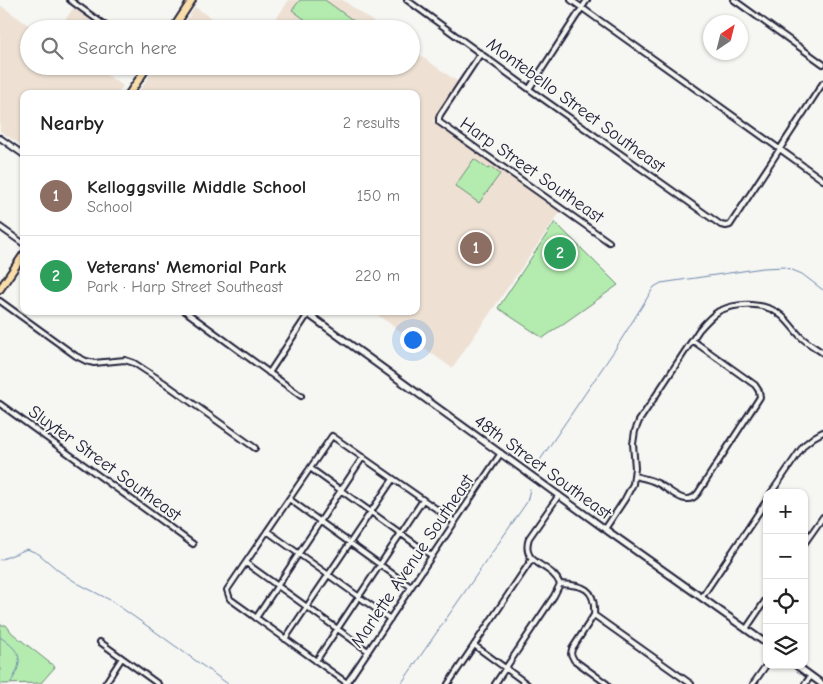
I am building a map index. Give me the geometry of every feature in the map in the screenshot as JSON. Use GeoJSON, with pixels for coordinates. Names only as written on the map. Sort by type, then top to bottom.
{"type":"FeatureCollection","features":[{"type":"Feature","properties":{"kind":"main road"},"geometry":{"type":"LineString","coordinates":[[179,20],[192,0]]}},
{"type":"Feature","properties":{"kind":"main road"},"geometry":{"type":"LineString","coordinates":[[133,90],[142,75]]}},
{"type":"Feature","properties":{"kind":"main road"},"geometry":{"type":"LineString","coordinates":[[0,289],[20,260]]}},
{"type":"Feature","properties":{"kind":"street"},"geometry":{"type":"LineString","coordinates":[[70,0],[98,20]]}},
{"type":"Feature","properties":{"kind":"street","name":"Montebello Street Southeast"},"geometry":{"type":"LineString","coordinates":[[408,0],[720,225],[730,225],[779,150]]}},
{"type":"Feature","properties":{"kind":"street"},"geometry":{"type":"LineString","coordinates":[[571,0],[823,180]]}},
{"type":"Feature","properties":{"kind":"street"},"geometry":{"type":"LineString","coordinates":[[529,89],[588,0]]}},
{"type":"Feature","properties":{"kind":"street"},"geometry":{"type":"LineString","coordinates":[[734,0],[823,64]]}},
{"type":"Feature","properties":{"kind":"street","name":"Harp Street Southeast"},"geometry":{"type":"LineString","coordinates":[[481,53],[440,115],[440,122],[609,242]]}},
{"type":"Feature","properties":{"kind":"street"},"geometry":{"type":"LineString","coordinates":[[779,150],[823,83]]}},
{"type":"Feature","properties":{"kind":"street"},"geometry":{"type":"LineString","coordinates":[[0,138],[20,152]]}},
{"type":"Feature","properties":{"kind":"street"},"geometry":{"type":"LineString","coordinates":[[0,227],[20,241]]}},
{"type":"Feature","properties":{"kind":"street"},"geometry":{"type":"LineString","coordinates":[[0,300],[20,315]]}},
{"type":"Feature","properties":{"kind":"street"},"geometry":{"type":"LineString","coordinates":[[605,529],[633,484],[635,460],[633,444],[637,426],[692,340],[710,317],[732,306],[750,305],[768,308],[779,314],[802,338],[823,353]]}},
{"type":"Feature","properties":{"kind":"street"},"geometry":{"type":"LineString","coordinates":[[20,315],[76,356],[94,363],[125,360],[134,363],[255,448]]}},
{"type":"Feature","properties":{"kind":"street"},"geometry":{"type":"LineString","coordinates":[[191,315],[301,396]]}},
{"type":"Feature","properties":{"kind":"street"},"geometry":{"type":"LineString","coordinates":[[269,373],[306,315]]}},
{"type":"Feature","properties":{"kind":"street","name":"48th Street Southeast"},"geometry":{"type":"LineString","coordinates":[[312,315],[605,529],[763,641]]}},
{"type":"Feature","properties":{"kind":"street"},"geometry":{"type":"LineString","coordinates":[[634,476],[656,482],[683,499],[690,500],[698,493],[759,399],[759,391],[752,382],[692,340]]}},
{"type":"Feature","properties":{"kind":"street","name":"Sluyter Street Southeast"},"geometry":{"type":"LineString","coordinates":[[0,404],[194,544]]}},
{"type":"Feature","properties":{"kind":"street"},"geometry":{"type":"LineString","coordinates":[[774,489],[804,446],[823,432]]}},
{"type":"Feature","properties":{"kind":"street"},"geometry":{"type":"LineString","coordinates":[[346,684],[230,599],[228,590],[267,531],[332,436],[455,522]]}},
{"type":"Feature","properties":{"kind":"street","name":"Marlette Avenue Southeast"},"geometry":{"type":"LineString","coordinates":[[346,684],[501,453]]}},
{"type":"Feature","properties":{"kind":"street"},"geometry":{"type":"LineString","coordinates":[[256,618],[363,457]]}},
{"type":"Feature","properties":{"kind":"street"},"geometry":{"type":"LineString","coordinates":[[310,468],[432,556]]}},
{"type":"Feature","properties":{"kind":"street"},"geometry":{"type":"LineString","coordinates":[[285,639],[393,479]]}},
{"type":"Feature","properties":{"kind":"street"},"geometry":{"type":"LineString","coordinates":[[558,495],[529,538],[528,554],[554,576],[560,584],[580,586],[591,595],[595,604],[594,615],[572,649],[571,654],[574,660],[607,684]]}},
{"type":"Feature","properties":{"kind":"street"},"geometry":{"type":"LineString","coordinates":[[289,499],[411,587]]}},
{"type":"Feature","properties":{"kind":"street"},"geometry":{"type":"LineString","coordinates":[[316,661],[423,500]]}},
{"type":"Feature","properties":{"kind":"street"},"geometry":{"type":"LineString","coordinates":[[702,597],[763,506]]}},
{"type":"Feature","properties":{"kind":"street"},"geometry":{"type":"LineString","coordinates":[[808,538],[823,517]]}},
{"type":"Feature","properties":{"kind":"street"},"geometry":{"type":"LineString","coordinates":[[267,531],[390,619]]}},
{"type":"Feature","properties":{"kind":"street"},"geometry":{"type":"LineString","coordinates":[[448,684],[532,559]]}},
{"type":"Feature","properties":{"kind":"street"},"geometry":{"type":"LineString","coordinates":[[246,563],[368,651]]}},
{"type":"Feature","properties":{"kind":"street"},"geometry":{"type":"LineString","coordinates":[[495,684],[554,596],[560,584]]}},
{"type":"Feature","properties":{"kind":"street"},"geometry":{"type":"LineString","coordinates":[[746,629],[763,604]]}},
{"type":"Feature","properties":{"kind":"street"},"geometry":{"type":"LineString","coordinates":[[594,615],[692,684]]}},
{"type":"Feature","properties":{"kind":"street"},"geometry":{"type":"LineString","coordinates":[[100,642],[158,684]]}},
{"type":"Feature","properties":{"kind":"street"},"geometry":{"type":"LineString","coordinates":[[474,645],[527,684]]}},
{"type":"Feature","properties":{"kind":"street"},"geometry":{"type":"LineString","coordinates":[[105,684],[122,658]]}},
{"type":"Feature","properties":{"kind":"street"},"geometry":{"type":"LineString","coordinates":[[753,684],[764,669]]}},
{"type":"Feature","properties":{"kind":"street"},"geometry":{"type":"LineString","coordinates":[[801,669],[822,684]]}},
{"type":"Feature","properties":{"kind":"street"},"geometry":{"type":"LineString","coordinates":[[805,684],[811,676]]}},
{"type":"Feature","properties":{"kind":"shaded area"},"geometry":{"type":"Polygon","coordinates":[[[289,0],[343,0],[371,20],[275,20],[289,0]]]}},
{"type":"Feature","properties":{"kind":"shaded area"},"geometry":{"type":"Polygon","coordinates":[[[0,5],[21,20],[20,75],[107,75],[123,86],[120,90],[20,90],[20,144],[0,131],[0,5]]]}},
{"type":"Feature","properties":{"kind":"shaded area"},"geometry":{"type":"Polygon","coordinates":[[[74,7],[89,20],[65,20],[74,7]]]}},
{"type":"Feature","properties":{"kind":"shaded area"},"geometry":{"type":"Polygon","coordinates":[[[195,7],[214,20],[187,20],[195,7]]]}},
{"type":"Feature","properties":{"kind":"shaded area"},"geometry":{"type":"Polygon","coordinates":[[[420,55],[458,82],[433,121],[561,211],[452,368],[378,315],[420,315],[420,90],[140,90],[150,75],[420,75],[420,55]]]}},
{"type":"Feature","properties":{"kind":"green space"},"geometry":{"type":"Polygon","coordinates":[[[300,0],[325,0],[353,20],[306,20],[292,10],[300,0]]]}},
{"type":"Feature","properties":{"kind":"green space"},"geometry":{"type":"Polygon","coordinates":[[[474,159],[488,169],[491,167],[500,174],[479,203],[455,186],[474,159]]]}},
{"type":"Feature","properties":{"kind":"green space"},"geometry":{"type":"Polygon","coordinates":[[[555,222],[618,285],[543,338],[498,308],[555,222]]]}},
{"type":"Feature","properties":{"kind":"green space"},"geometry":{"type":"Polygon","coordinates":[[[0,625],[6,625],[12,633],[55,667],[41,683],[0,684],[0,625]]]}},
{"type":"Feature","properties":{"kind":"waterway"},"geometry":{"type":"LineString","coordinates":[[536,466],[614,351],[654,287],[661,283],[763,268],[785,267],[802,274],[823,290]]}},
{"type":"Feature","properties":{"kind":"waterway"},"geometry":{"type":"LineString","coordinates":[[401,684],[527,502],[530,489]]}},
{"type":"Feature","properties":{"kind":"waterway"},"geometry":{"type":"LineString","coordinates":[[0,560],[27,549],[39,554],[59,571],[77,583],[110,600],[228,684]]}},
{"type":"Feature","properties":{"kind":"waterway"},"geometry":{"type":"LineString","coordinates":[[0,637],[13,648],[19,658],[18,669],[10,684]]}},
{"type":"Feature","properties":{"kind":"place","name":"Kelloggsville Middle School"},"geometry":{"type":"Point","coordinates":[476,248]}},
{"type":"Feature","properties":{"kind":"place","name":"Veterans' Memorial Park"},"geometry":{"type":"Point","coordinates":[560,253]}}]}
